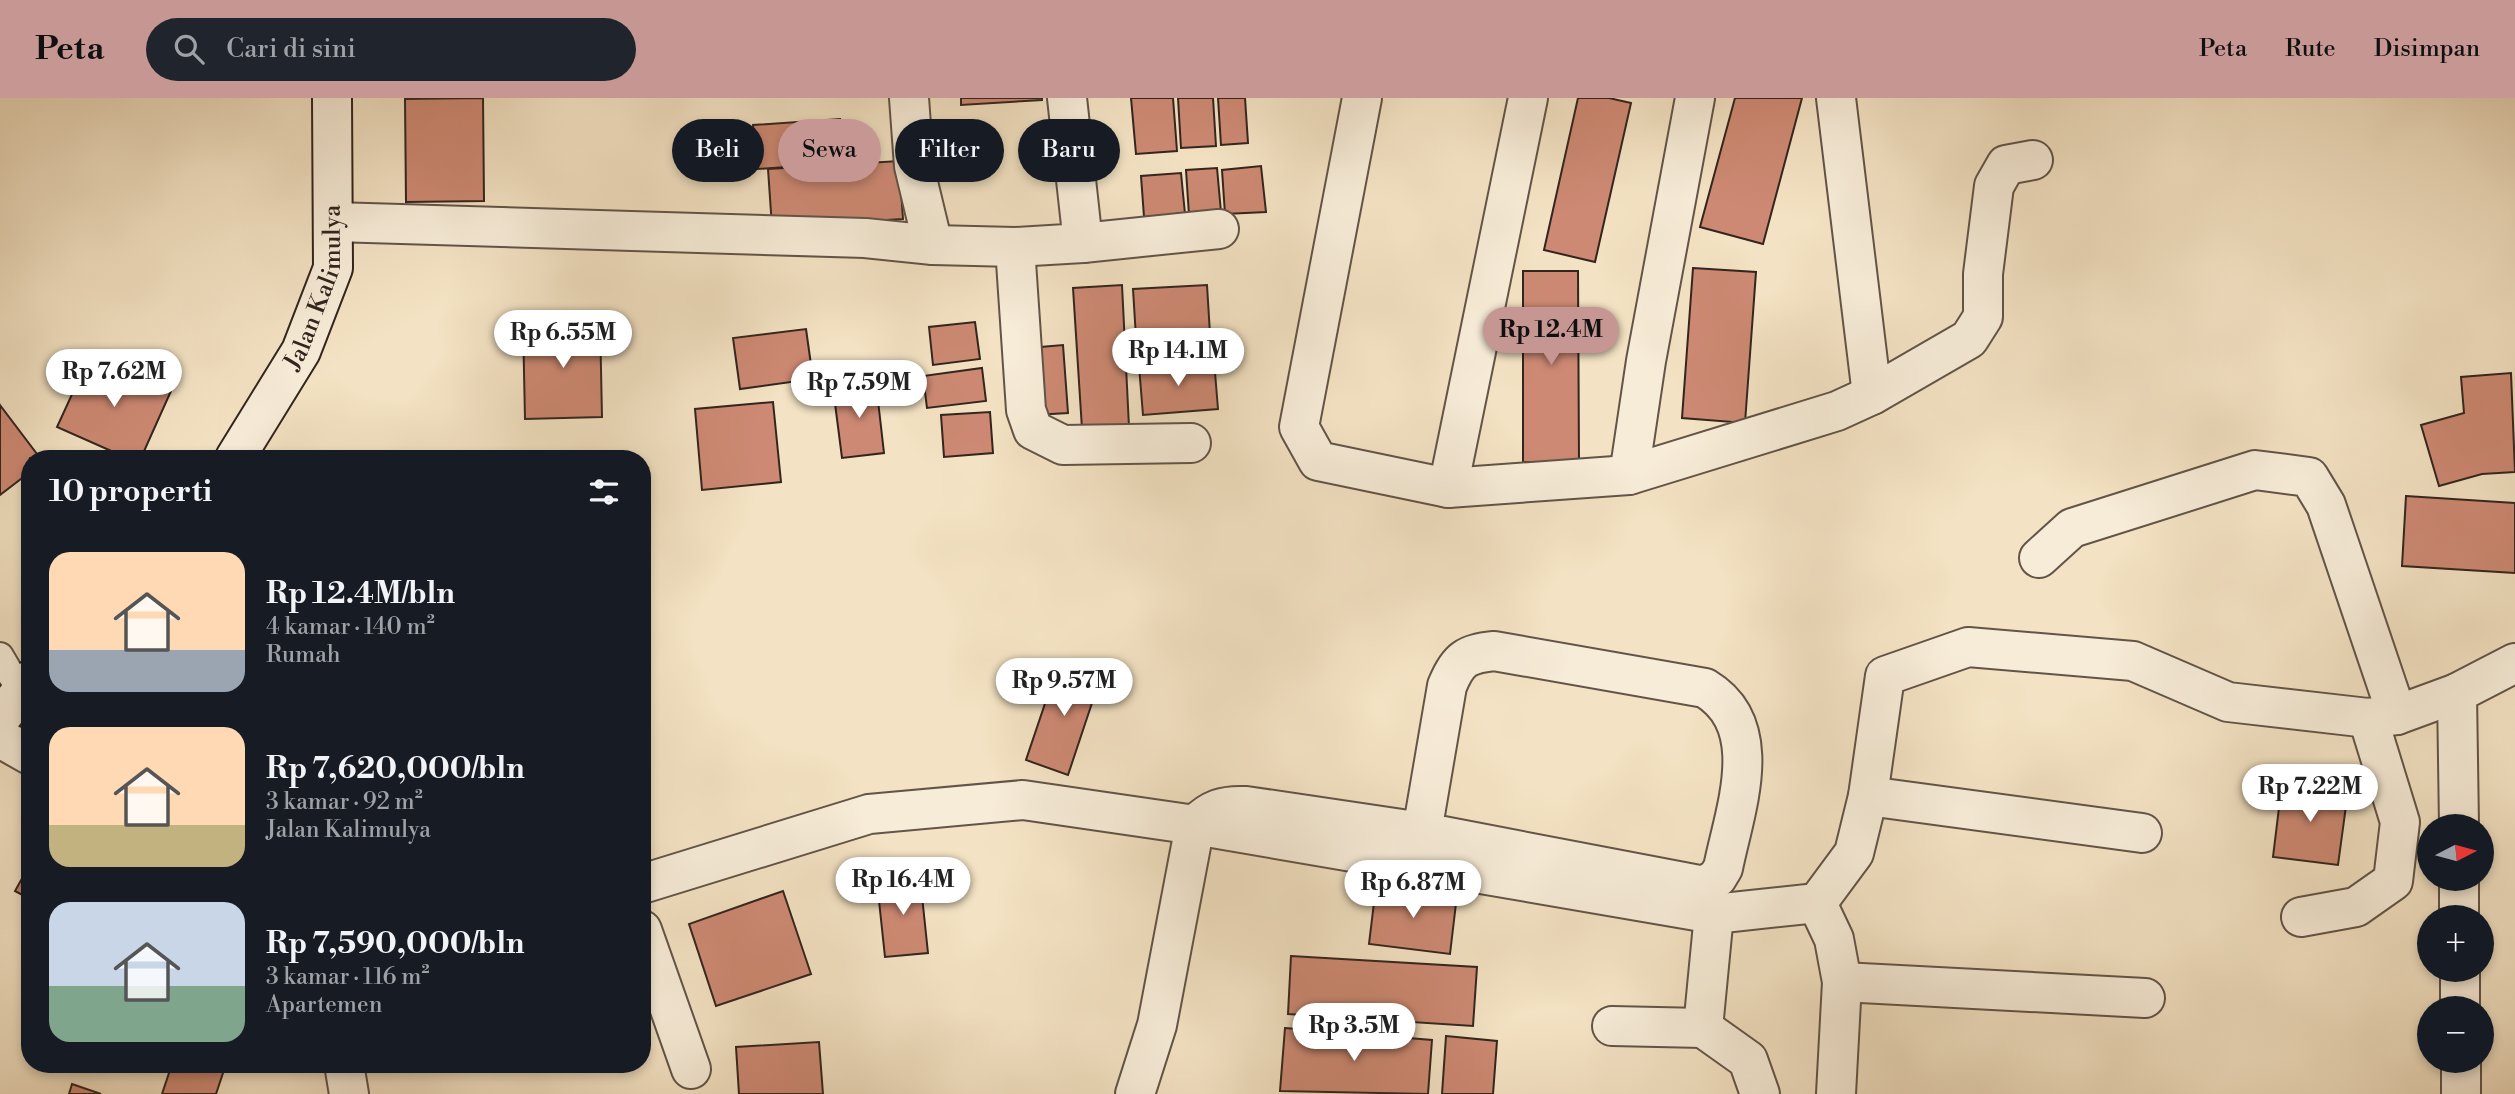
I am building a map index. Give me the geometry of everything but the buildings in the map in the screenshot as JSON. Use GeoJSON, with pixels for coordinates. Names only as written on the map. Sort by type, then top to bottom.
{"type":"FeatureCollection","features":[{"type":"Feature","properties":{"kind":"street","name":"Jalan Kalimulya"},"geometry":{"type":"LineString","coordinates":[[240,450],[301,351],[333,268],[332,98]]}},
{"type":"Feature","properties":{"kind":"street"},"geometry":{"type":"LineString","coordinates":[[909,98],[914,166],[933,245]]}},
{"type":"Feature","properties":{"kind":"street"},"geometry":{"type":"LineString","coordinates":[[1067,98],[1083,243]]}},
{"type":"Feature","properties":{"kind":"street"},"geometry":{"type":"LineString","coordinates":[[1362,98],[1299,427],[1318,461],[1448,488],[1629,475],[1826,414],[1872,396],[1969,339],[1983,317],[1983,274],[1994,186],[2006,164],[2033,160]]}},
{"type":"Feature","properties":{"kind":"street"},"geometry":{"type":"LineString","coordinates":[[1448,488],[1528,98]]}},
{"type":"Feature","properties":{"kind":"street"},"geometry":{"type":"LineString","coordinates":[[1629,475],[1646,361],[1695,98]]}},
{"type":"Feature","properties":{"kind":"street"},"geometry":{"type":"LineString","coordinates":[[1836,98],[1872,396]]}},
{"type":"Feature","properties":{"kind":"street"},"geometry":{"type":"LineString","coordinates":[[334,222],[865,238],[933,245],[1015,247],[1219,229]]}},
{"type":"Feature","properties":{"kind":"street"},"geometry":{"type":"LineString","coordinates":[[1015,247],[1026,410],[1033,430],[1063,445],[1191,443]]}},
{"type":"Feature","properties":{"kind":"street"},"geometry":{"type":"LineString","coordinates":[[2039,558],[2071,528],[2255,470],[2309,477],[2326,505],[2383,717],[2400,822],[2393,881],[2356,907],[2301,917]]}},
{"type":"Feature","properties":{"kind":"street"},"geometry":{"type":"LineString","coordinates":[[651,881],[869,814],[1023,800],[1195,825],[1714,914],[1817,903],[1854,853],[1868,796],[1885,676],[1968,647],[2133,661],[2228,702],[2383,717],[2457,693],[2515,663]]}},
{"type":"Feature","properties":{"kind":"street"},"geometry":{"type":"LineString","coordinates":[[1135,1094],[1157,1025],[1195,825],[1210,810],[1246,806],[1422,832],[1704,886],[1717,878],[1723,868],[1743,768],[1742,740],[1734,718],[1721,698],[1705,688],[1494,651],[1472,653],[1455,667],[1447,686],[1422,832]]}},
{"type":"Feature","properties":{"kind":"street"},"geometry":{"type":"LineString","coordinates":[[2457,693],[2459,814]]}},
{"type":"Feature","properties":{"kind":"street"},"geometry":{"type":"LineString","coordinates":[[0,738],[21,750]]}},
{"type":"Feature","properties":{"kind":"street"},"geometry":{"type":"LineString","coordinates":[[1868,796],[2142,833]]}},
{"type":"Feature","properties":{"kind":"street"},"geometry":{"type":"LineString","coordinates":[[1817,903],[1834,939],[1842,982],[1836,1094]]}},
{"type":"Feature","properties":{"kind":"street"},"geometry":{"type":"LineString","coordinates":[[1703,1028],[1714,914]]}},
{"type":"Feature","properties":{"kind":"street"},"geometry":{"type":"LineString","coordinates":[[651,956],[691,1069]]}},
{"type":"Feature","properties":{"kind":"street"},"geometry":{"type":"LineString","coordinates":[[1842,982],[2145,998]]}},
{"type":"Feature","properties":{"kind":"street"},"geometry":{"type":"LineString","coordinates":[[1612,1026],[1703,1028],[1748,1060],[1760,1094]]}},
{"type":"Feature","properties":{"kind":"street"},"geometry":{"type":"LineString","coordinates":[[346,1073],[349,1094]]}},
{"type":"Feature","properties":{"kind":"street"},"geometry":{"type":"LineString","coordinates":[[2460,1073],[2461,1094]]}},
{"type":"Feature","properties":{"kind":"lane"},"geometry":{"type":"LineString","coordinates":[[0,656],[17,696]]}}]}
